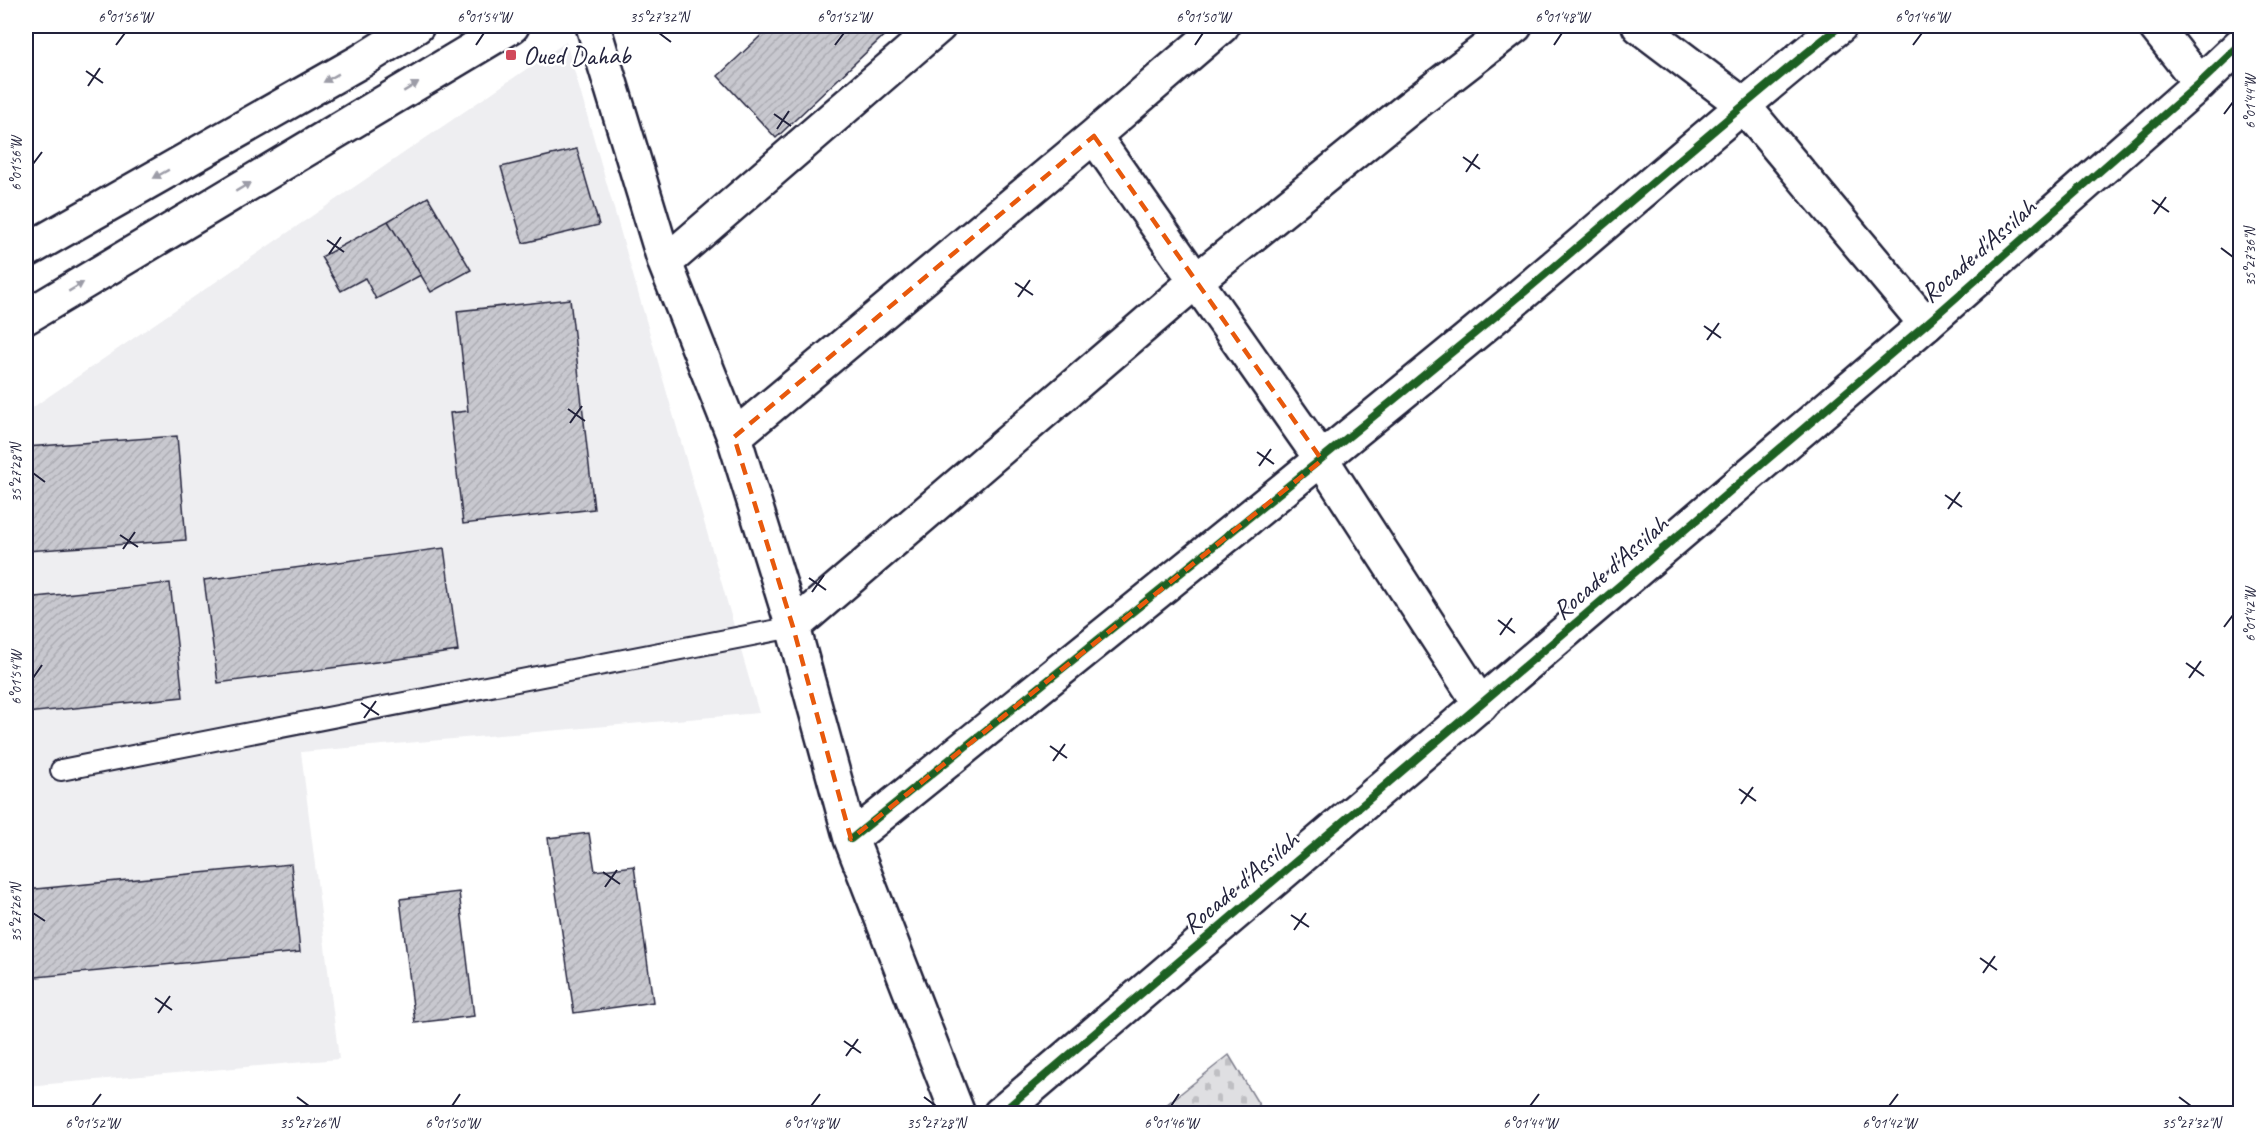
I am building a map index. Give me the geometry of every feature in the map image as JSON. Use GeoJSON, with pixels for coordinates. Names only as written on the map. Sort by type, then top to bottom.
{"type":"FeatureCollection","features":[{"type":"Feature","properties":{"kind":"street"},"geometry":{"type":"LineString","coordinates":[[26,251],[361,62],[417,26]]}},
{"type":"Feature","properties":{"kind":"street"},"geometry":{"type":"LineString","coordinates":[[26,316],[512,26]]}},
{"type":"Feature","properties":{"kind":"street"},"geometry":{"type":"LineString","coordinates":[[593,26],[665,263],[734,437],[793,627],[851,839],[958,1113]]}},
{"type":"Feature","properties":{"kind":"street"},"geometry":{"type":"LineString","coordinates":[[665,263],[939,26]]}},
{"type":"Feature","properties":{"kind":"street"},"geometry":{"type":"LineString","coordinates":[[734,437],[1222,26]]}},
{"type":"Feature","properties":{"kind":"street"},"geometry":{"type":"LineString","coordinates":[[793,627],[1197,280],[1408,109],[1515,26]]}},
{"type":"Feature","properties":{"kind":"street"},"geometry":{"type":"LineString","coordinates":[[1638,26],[1742,104],[1926,324]]}},
{"type":"Feature","properties":{"kind":"street"},"geometry":{"type":"LineString","coordinates":[[851,839],[1322,460],[1531,286],[1742,104],[1840,26]]}},
{"type":"Feature","properties":{"kind":"street"},"geometry":{"type":"LineString","coordinates":[[2155,26],[2200,83]]}},
{"type":"Feature","properties":{"kind":"street","name":"Rocade d'Assilah"},"geometry":{"type":"LineString","coordinates":[[1000,1113],[1926,324],[2241,45]]}},
{"type":"Feature","properties":{"kind":"street"},"geometry":{"type":"LineString","coordinates":[[1094,136],[1322,460],[1481,705]]}},
{"type":"Feature","properties":{"kind":"lane"},"geometry":{"type":"LineString","coordinates":[[61,770],[793,627]]}},
{"type":"Feature","properties":{"kind":"highlighted area"},"geometry":{"type":"Polygon","coordinates":[[[1094,136],[1322,460],[851,839],[793,627],[734,437],[1094,136]]]}},
{"type":"Feature","properties":{"kind":"shaded area"},"geometry":{"type":"Polygon","coordinates":[[[566,42],[759,713],[301,752],[339,1059],[26,1086],[26,412],[566,42]]]}},
{"type":"Feature","properties":{"kind":"green space"},"geometry":{"type":"Polygon","coordinates":[[[1229,1055],[1264,1113],[1156,1113],[1229,1055]]]}},
{"type":"Feature","properties":{"kind":"building"},"geometry":{"type":"Polygon","coordinates":[[[771,26],[894,26],[776,138],[718,76],[771,26]]]}},
{"type":"Feature","properties":{"kind":"building"},"geometry":{"type":"Polygon","coordinates":[[[577,149],[599,225],[523,243],[501,167],[577,149]]]}},
{"type":"Feature","properties":{"kind":"building"},"geometry":{"type":"Polygon","coordinates":[[[428,197],[471,270],[431,292],[388,221],[428,197]]]}},
{"type":"Feature","properties":{"kind":"building"},"geometry":{"type":"Polygon","coordinates":[[[388,221],[421,275],[376,299],[365,278],[341,291],[321,257],[388,221]]]}},
{"type":"Feature","properties":{"kind":"building"},"geometry":{"type":"Polygon","coordinates":[[[570,299],[594,509],[463,524],[450,413],[468,411],[457,311],[570,299]]]}},
{"type":"Feature","properties":{"kind":"building"},"geometry":{"type":"Polygon","coordinates":[[[177,436],[186,540],[26,551],[26,447],[177,436]]]}},
{"type":"Feature","properties":{"kind":"building"},"geometry":{"type":"Polygon","coordinates":[[[444,548],[458,651],[218,683],[204,580],[444,548]]]}},
{"type":"Feature","properties":{"kind":"building"},"geometry":{"type":"Polygon","coordinates":[[[170,583],[183,697],[26,713],[26,598],[170,583]]]}},
{"type":"Feature","properties":{"kind":"building"},"geometry":{"type":"Polygon","coordinates":[[[589,833],[595,871],[634,866],[653,1002],[574,1013],[548,838],[589,833]]]}},
{"type":"Feature","properties":{"kind":"building"},"geometry":{"type":"Polygon","coordinates":[[[291,864],[300,952],[26,978],[26,890],[291,864]]]}},
{"type":"Feature","properties":{"kind":"building"},"geometry":{"type":"Polygon","coordinates":[[[459,892],[474,1016],[415,1023],[400,899],[459,892]]]}},
{"type":"Feature","properties":{"kind":"cycle path"},"geometry":{"type":"LineString","coordinates":[[851,839],[1252,516],[1535,283],[1840,26]]}},
{"type":"Feature","properties":{"kind":"cycle path"},"geometry":{"type":"LineString","coordinates":[[1000,1114],[1926,324],[2200,83],[2240,45]]}},
{"type":"Feature","properties":{"kind":"place","name":"Oued Dahab"},"geometry":{"type":"Point","coordinates":[511,55]}}]}
